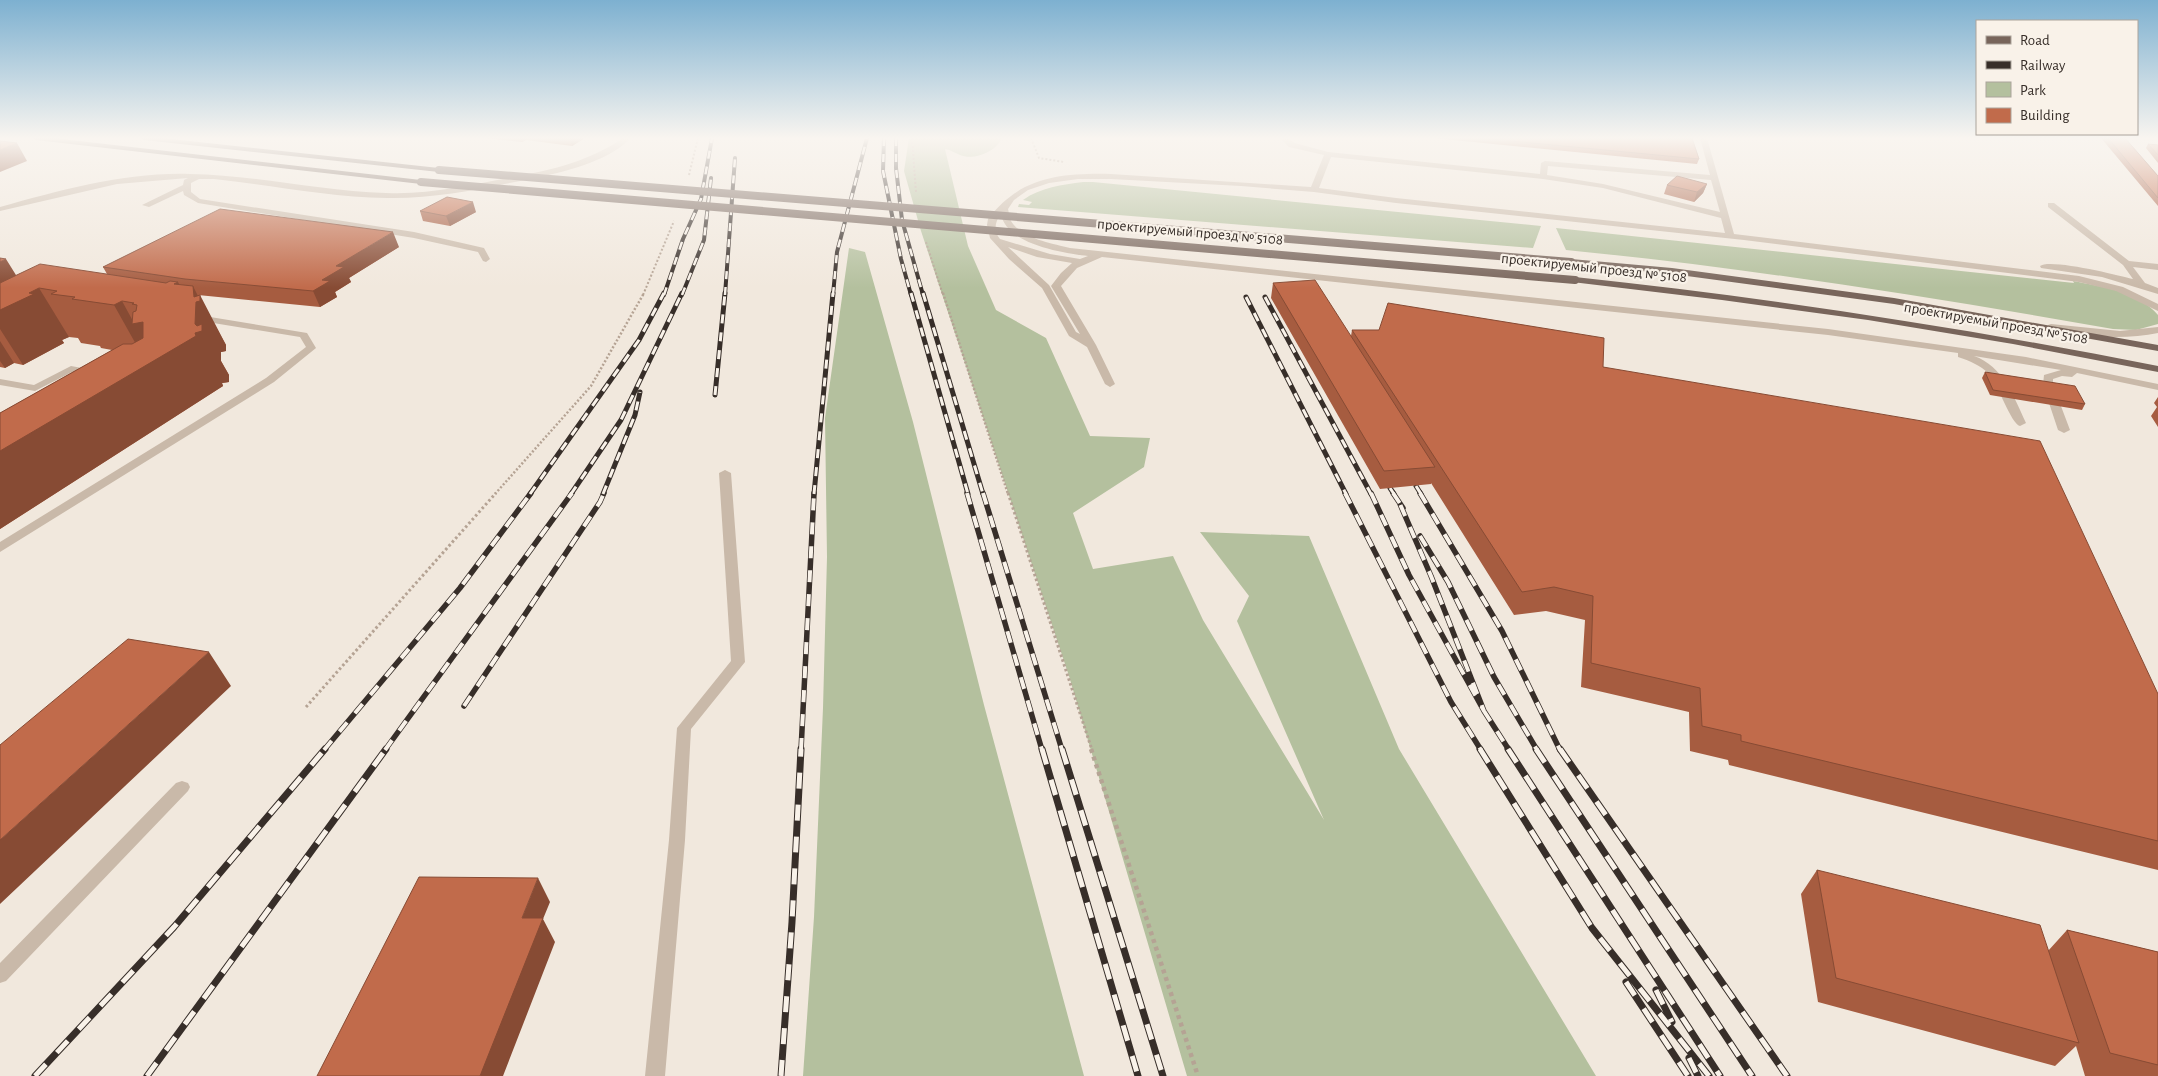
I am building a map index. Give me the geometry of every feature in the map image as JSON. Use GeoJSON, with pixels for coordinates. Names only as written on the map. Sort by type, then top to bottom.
{"type":"FeatureCollection","features":[{"type":"Feature","properties":{"kind":"main road","name":"проектируемый проезд № 5108"},"geometry":{"type":"LineString","coordinates":[[494,188],[1575,280],[1689,292],[1892,320],[2029,343],[2158,369]]}},
{"type":"Feature","properties":{"kind":"main road","name":"проектируемый проезд № 5108"},"geometry":{"type":"LineString","coordinates":[[663,188],[1571,262],[1672,272],[1894,301],[2158,348]]}},
{"type":"Feature","properties":{"kind":"street"},"geometry":{"type":"LineString","coordinates":[[0,209],[86,188]]}},
{"type":"Feature","properties":{"kind":"street"},"geometry":{"type":"LineString","coordinates":[[146,204],[182,188]]}},
{"type":"Feature","properties":{"kind":"street"},"geometry":{"type":"LineString","coordinates":[[187,188],[187,193],[198,201],[414,236],[481,250],[486,259]]}},
{"type":"Feature","properties":{"kind":"street"},"geometry":{"type":"LineString","coordinates":[[308,188],[371,195],[435,194],[464,188]]}},
{"type":"Feature","properties":{"kind":"street"},"geometry":{"type":"LineString","coordinates":[[1027,188],[1018,192],[1004,204],[992,219],[993,236],[1012,257],[1046,286],[1072,334],[1091,345]]}},
{"type":"Feature","properties":{"kind":"street"},"geometry":{"type":"LineString","coordinates":[[1291,188],[1730,235],[1864,246],[2077,270],[2101,273],[2142,284],[2158,291]]}},
{"type":"Feature","properties":{"kind":"street"},"geometry":{"type":"LineString","coordinates":[[1612,188],[1724,216]]}},
{"type":"Feature","properties":{"kind":"street"},"geometry":{"type":"LineString","coordinates":[[1717,188],[1730,235]]}},
{"type":"Feature","properties":{"kind":"street"},"geometry":{"type":"LineString","coordinates":[[1004,204],[1006,223],[1012,229],[1030,240],[1070,251],[1574,304],[1898,342],[2026,360],[2158,387]]}},
{"type":"Feature","properties":{"kind":"street"},"geometry":{"type":"LineString","coordinates":[[2051,205],[2126,263],[2142,284],[2147,300]]}},
{"type":"Feature","properties":{"kind":"street"},"geometry":{"type":"LineString","coordinates":[[1730,235],[2079,279],[2113,286],[2147,300],[2158,308]]}},
{"type":"Feature","properties":{"kind":"street"},"geometry":{"type":"LineString","coordinates":[[993,236],[1018,249],[1056,259],[1081,262]]}},
{"type":"Feature","properties":{"kind":"street"},"geometry":{"type":"LineString","coordinates":[[1106,254],[1081,262],[1062,276],[1056,286],[1091,345],[1110,384]]}},
{"type":"Feature","properties":{"kind":"street"},"geometry":{"type":"LineString","coordinates":[[2126,263],[2158,267]]}},
{"type":"Feature","properties":{"kind":"street"},"geometry":{"type":"LineString","coordinates":[[0,548],[270,380],[311,348],[304,335],[188,317]]}},
{"type":"Feature","properties":{"kind":"street"},"geometry":{"type":"LineString","coordinates":[[2048,327],[2115,333],[2142,333],[2158,330]]}},
{"type":"Feature","properties":{"kind":"street"},"geometry":{"type":"LineString","coordinates":[[1898,342],[1970,357],[1990,368],[2008,397],[2020,423]]}},
{"type":"Feature","properties":{"kind":"street"},"geometry":{"type":"LineString","coordinates":[[0,382],[36,388],[71,369],[109,375]]}},
{"type":"Feature","properties":{"kind":"street"},"geometry":{"type":"LineString","coordinates":[[2064,430],[2048,385],[2048,377],[2062,372],[2126,380]]}},
{"type":"Feature","properties":{"kind":"street"},"geometry":{"type":"LineString","coordinates":[[655,1076],[677,840],[684,728],[738,662],[725,473]]}},
{"type":"Feature","properties":{"kind":"street"},"geometry":{"type":"LineString","coordinates":[[0,975],[182,787]]}},
{"type":"Feature","properties":{"kind":"path"},"geometry":{"type":"LineString","coordinates":[[915,188],[916,196]]}},
{"type":"Feature","properties":{"kind":"path"},"geometry":{"type":"LineString","coordinates":[[306,707],[591,386],[640,302],[676,218]]}},
{"type":"Feature","properties":{"kind":"path"},"geometry":{"type":"LineString","coordinates":[[923,234],[1198,1076]]}},
{"type":"Feature","properties":{"kind":"green space"},"geometry":{"type":"Polygon","coordinates":[[[909,188],[954,188],[968,246],[996,310],[1046,338],[1090,436],[1150,438],[1144,467],[1073,513],[1093,569],[1173,556],[1203,620],[1324,820],[1237,621],[1249,596],[1200,532],[1309,536],[1399,749],[1596,1076],[1187,1076],[1069,676],[921,231],[909,188]]]}},
{"type":"Feature","properties":{"kind":"green space"},"geometry":{"type":"Polygon","coordinates":[[[1048,188],[1156,188],[1541,226],[1533,248],[1018,207],[1019,204],[1029,205],[1032,202],[1023,200],[1048,188]]]}},
{"type":"Feature","properties":{"kind":"green space"},"geometry":{"type":"Polygon","coordinates":[[[1556,228],[2074,283],[2073,281],[2119,291],[2140,300],[2158,315],[2158,324],[2136,330],[2113,329],[1772,274],[1566,250],[1556,228]]]}},
{"type":"Feature","properties":{"kind":"green space"},"geometry":{"type":"Polygon","coordinates":[[[849,248],[865,252],[913,422],[984,705],[1084,1076],[803,1076],[814,917],[823,708],[827,557],[825,418],[849,248]]]}},
{"type":"Feature","properties":{"kind":"building"},"geometry":{"type":"Polygon","coordinates":[[[1681,188],[1702,188],[1697,192],[1681,188]]]}},
{"type":"Feature","properties":{"kind":"building"},"geometry":{"type":"Polygon","coordinates":[[[2150,188],[2158,188],[2158,198],[2150,188]]]}},
{"type":"Feature","properties":{"kind":"building"},"geometry":{"type":"Polygon","coordinates":[[[447,197],[473,202],[446,216],[420,211],[447,197]]]}},
{"type":"Feature","properties":{"kind":"building"},"geometry":{"type":"Polygon","coordinates":[[[220,209],[393,232],[336,266],[344,267],[322,280],[330,281],[313,291],[185,279],[103,267],[220,209]]]}},
{"type":"Feature","properties":{"kind":"building"},"geometry":{"type":"Polygon","coordinates":[[[40,264],[166,283],[170,281],[178,282],[174,284],[193,286],[194,297],[200,295],[200,301],[196,302],[195,324],[197,326],[202,324],[202,331],[195,333],[196,336],[0,451],[0,413],[123,344],[132,344],[143,338],[143,322],[132,324],[133,312],[136,311],[137,305],[132,304],[134,303],[122,301],[114,305],[72,299],[75,297],[51,294],[57,291],[39,288],[29,293],[34,294],[0,310],[0,283],[40,264]]]}},
{"type":"Feature","properties":{"kind":"building"},"geometry":{"type":"Polygon","coordinates":[[[1315,280],[1435,467],[1384,471],[1273,283],[1315,280]]]}},
{"type":"Feature","properties":{"kind":"building"},"geometry":{"type":"Polygon","coordinates":[[[1388,303],[1604,338],[1603,367],[2040,441],[2158,694],[2158,841],[1741,741],[1741,735],[1702,726],[1700,688],[1591,663],[1593,596],[1554,587],[1522,592],[1352,330],[1379,330],[1388,303]]]}},
{"type":"Feature","properties":{"kind":"building"},"geometry":{"type":"Polygon","coordinates":[[[1985,372],[2075,386],[2085,404],[1993,390],[1985,372]]]}},
{"type":"Feature","properties":{"kind":"building"},"geometry":{"type":"Polygon","coordinates":[[[128,639],[209,652],[0,840],[0,745],[128,639]]]}},
{"type":"Feature","properties":{"kind":"building"},"geometry":{"type":"Polygon","coordinates":[[[1817,870],[2040,925],[2079,1043],[1836,978],[1817,870]]]}},
{"type":"Feature","properties":{"kind":"building"},"geometry":{"type":"Polygon","coordinates":[[[419,877],[538,878],[522,918],[543,918],[480,1076],[317,1076],[419,877]]]}},
{"type":"Feature","properties":{"kind":"building"},"geometry":{"type":"Polygon","coordinates":[[[2067,930],[2158,952],[2158,1065],[2110,1053],[2067,930]]]}},
{"type":"Feature","properties":{"kind":"railway"},"geometry":{"type":"LineString","coordinates":[[664,295],[683,239],[701,199],[703,188]]}},
{"type":"Feature","properties":{"kind":"railway"},"geometry":{"type":"LineString","coordinates":[[682,295],[704,240],[710,188]]}},
{"type":"Feature","properties":{"kind":"railway"},"geometry":{"type":"LineString","coordinates":[[725,295],[733,188]]}},
{"type":"Feature","properties":{"kind":"railway"},"geometry":{"type":"LineString","coordinates":[[833,295],[837,252],[854,188]]}},
{"type":"Feature","properties":{"kind":"railway"},"geometry":{"type":"LineString","coordinates":[[887,188],[901,259],[911,295]]}},
{"type":"Feature","properties":{"kind":"railway"},"geometry":{"type":"LineString","coordinates":[[898,188],[902,220],[923,295]]}},
{"type":"Feature","properties":{"kind":"railway"},"geometry":{"type":"LineString","coordinates":[[530,494],[639,340],[664,293]]}},
{"type":"Feature","properties":{"kind":"railway"},"geometry":{"type":"LineString","coordinates":[[571,494],[621,420],[682,293]]}},
{"type":"Feature","properties":{"kind":"railway"},"geometry":{"type":"LineString","coordinates":[[715,395],[725,293]]}},
{"type":"Feature","properties":{"kind":"railway"},"geometry":{"type":"LineString","coordinates":[[814,494],[833,293]]}},
{"type":"Feature","properties":{"kind":"railway"},"geometry":{"type":"LineString","coordinates":[[911,293],[968,494]]}},
{"type":"Feature","properties":{"kind":"railway"},"geometry":{"type":"LineString","coordinates":[[923,293],[983,494]]}},
{"type":"Feature","properties":{"kind":"railway"},"geometry":{"type":"LineString","coordinates":[[1246,297],[1346,494]]}},
{"type":"Feature","properties":{"kind":"railway"},"geometry":{"type":"LineString","coordinates":[[1265,297],[1371,494]]}},
{"type":"Feature","properties":{"kind":"railway"},"geometry":{"type":"LineString","coordinates":[[603,494],[635,415],[640,392]]}},
{"type":"Feature","properties":{"kind":"railway"},"geometry":{"type":"LineString","coordinates":[[1416,486],[1421,494]]}},
{"type":"Feature","properties":{"kind":"railway"},"geometry":{"type":"LineString","coordinates":[[1390,488],[1394,494]]}},
{"type":"Feature","properties":{"kind":"railway"},"geometry":{"type":"LineString","coordinates":[[324,750],[460,588],[531,493]]}},
{"type":"Feature","properties":{"kind":"railway"},"geometry":{"type":"LineString","coordinates":[[385,750],[572,493]]}},
{"type":"Feature","properties":{"kind":"railway"},"geometry":{"type":"LineString","coordinates":[[464,706],[600,502],[604,493]]}},
{"type":"Feature","properties":{"kind":"railway"},"geometry":{"type":"LineString","coordinates":[[801,750],[814,493]]}},
{"type":"Feature","properties":{"kind":"railway"},"geometry":{"type":"LineString","coordinates":[[967,493],[1042,750]]}},
{"type":"Feature","properties":{"kind":"railway"},"geometry":{"type":"LineString","coordinates":[[983,493],[1062,750]]}},
{"type":"Feature","properties":{"kind":"railway"},"geometry":{"type":"LineString","coordinates":[[1345,493],[1451,702],[1481,750]]}},
{"type":"Feature","properties":{"kind":"railway"},"geometry":{"type":"LineString","coordinates":[[1371,493],[1409,575],[1484,711]]}},
{"type":"Feature","properties":{"kind":"railway"},"geometry":{"type":"LineString","coordinates":[[1393,493],[1403,508]]}},
{"type":"Feature","properties":{"kind":"railway"},"geometry":{"type":"LineString","coordinates":[[1420,493],[1502,631],[1560,750]]}},
{"type":"Feature","properties":{"kind":"railway"},"geometry":{"type":"LineString","coordinates":[[1400,504],[1431,576],[1484,711]]}},
{"type":"Feature","properties":{"kind":"railway"},"geometry":{"type":"LineString","coordinates":[[1420,536],[1448,582],[1494,677],[1537,750]]}},
{"type":"Feature","properties":{"kind":"railway"},"geometry":{"type":"LineString","coordinates":[[1484,711],[1509,750]]}},
{"type":"Feature","properties":{"kind":"railway"},"geometry":{"type":"LineString","coordinates":[[35,1076],[174,927],[325,749]]}},
{"type":"Feature","properties":{"kind":"railway"},"geometry":{"type":"LineString","coordinates":[[147,1076],[386,749]]}},
{"type":"Feature","properties":{"kind":"railway"},"geometry":{"type":"LineString","coordinates":[[781,1076],[792,922],[801,749]]}},
{"type":"Feature","properties":{"kind":"railway"},"geometry":{"type":"LineString","coordinates":[[1042,749],[1138,1076]]}},
{"type":"Feature","properties":{"kind":"railway"},"geometry":{"type":"LineString","coordinates":[[1062,749],[1163,1076]]}},
{"type":"Feature","properties":{"kind":"railway"},"geometry":{"type":"LineString","coordinates":[[1480,749],[1592,928],[1709,1076]]}},
{"type":"Feature","properties":{"kind":"railway"},"geometry":{"type":"LineString","coordinates":[[1508,749],[1720,1076]]}},
{"type":"Feature","properties":{"kind":"railway"},"geometry":{"type":"LineString","coordinates":[[1536,749],[1752,1076]]}},
{"type":"Feature","properties":{"kind":"railway"},"geometry":{"type":"LineString","coordinates":[[1560,749],[1787,1076]]}},
{"type":"Feature","properties":{"kind":"railway"},"geometry":{"type":"LineString","coordinates":[[1626,982],[1688,1076]]}},
{"type":"Feature","properties":{"kind":"railway"},"geometry":{"type":"LineString","coordinates":[[1656,990],[1672,1022]]}},
{"type":"Feature","properties":{"kind":"railway"},"geometry":{"type":"LineString","coordinates":[[1689,1058],[1698,1076]]}}]}
